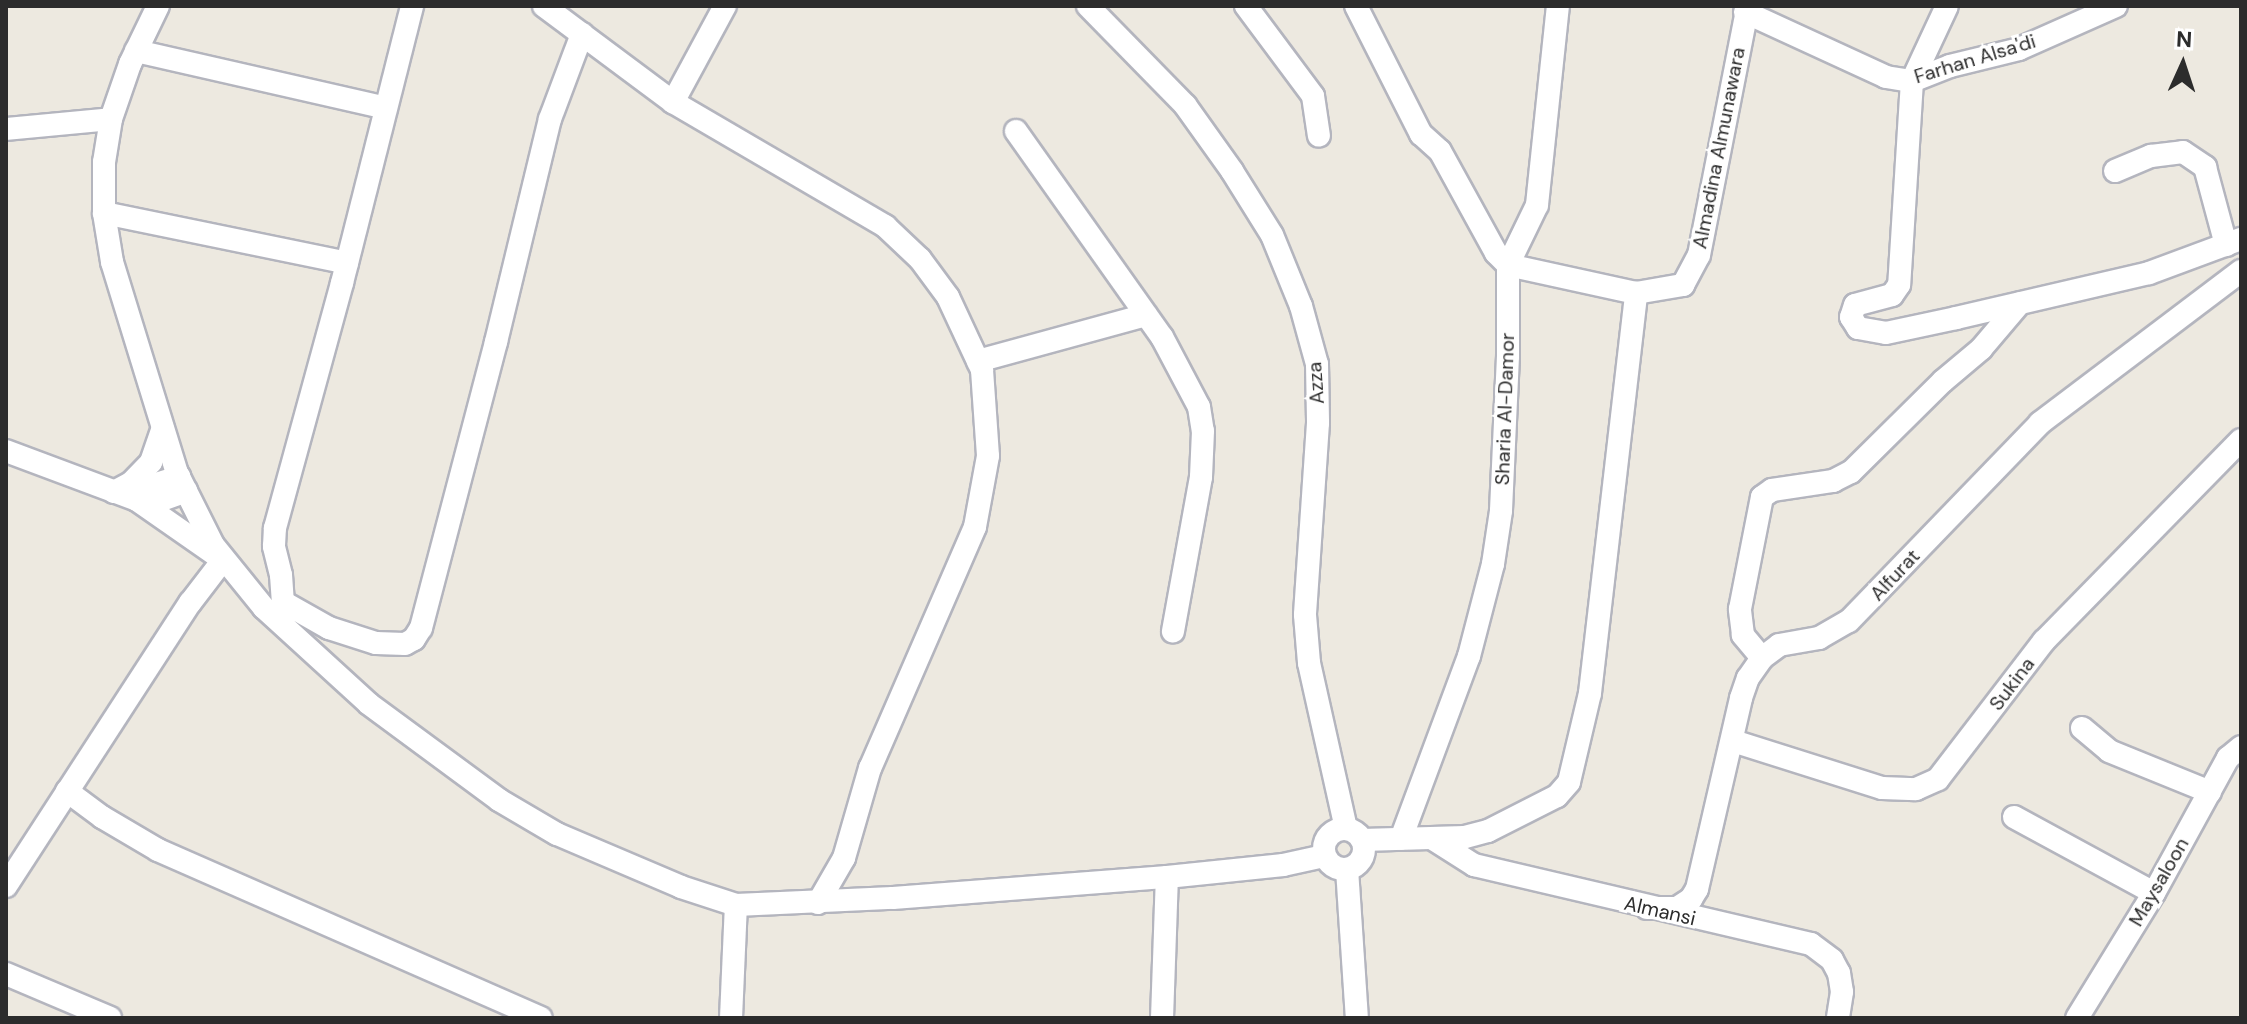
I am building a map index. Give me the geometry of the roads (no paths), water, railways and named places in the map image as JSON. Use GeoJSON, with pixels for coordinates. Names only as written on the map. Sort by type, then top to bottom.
{"type":"FeatureCollection","features":[{"type":"Feature","properties":{"kind":"street"},"geometry":{"type":"LineString","coordinates":[[158,6],[136,51],[111,119],[104,162],[104,213],[112,262],[163,428],[183,484],[223,560]]}},
{"type":"Feature","properties":{"kind":"street"},"geometry":{"type":"LineString","coordinates":[[285,627],[274,546],[275,528],[412,6]]}},
{"type":"Feature","properties":{"kind":"street"},"geometry":{"type":"LineString","coordinates":[[544,6],[673,102],[885,226],[920,259],[948,297],[978,361],[987,409],[988,456],[975,527],[870,768],[844,858],[818,903]]}},
{"type":"Feature","properties":{"kind":"street"},"geometry":{"type":"LineString","coordinates":[[673,102],[725,6]]}},
{"type":"Feature","properties":{"kind":"street","name":"Azza"},"geometry":{"type":"LineString","coordinates":[[1088,6],[1185,105],[1232,171],[1272,235],[1301,306],[1317,364],[1318,423],[1305,615],[1308,647],[1354,834]]}},
{"type":"Feature","properties":{"kind":"street"},"geometry":{"type":"LineString","coordinates":[[1246,6],[1313,96],[1319,136]]}},
{"type":"Feature","properties":{"kind":"street"},"geometry":{"type":"LineString","coordinates":[[1356,6],[1421,134],[1440,151],[1496,253],[1508,265],[1537,205],[1558,6]]}},
{"type":"Feature","properties":{"kind":"street"},"geometry":{"type":"LineString","coordinates":[[1947,6],[1912,81],[1899,285],[1892,295],[1857,303],[1851,311],[1852,322],[1865,330],[1886,333],[2149,273],[2234,242],[2205,167],[2183,152],[2151,156],[2115,171]]}},
{"type":"Feature","properties":{"kind":"street","name":"Farhan Alsa'di"},"geometry":{"type":"LineString","coordinates":[[1747,9],[1886,77],[1912,81],[1950,66],[2019,49],[2116,6]]}},
{"type":"Feature","properties":{"kind":"street","name":"Almadina Almunawara"},"geometry":{"type":"LineString","coordinates":[[1508,265],[1636,293],[1680,288],[1696,266],[1747,9]]}},
{"type":"Feature","properties":{"kind":"street"},"geometry":{"type":"LineString","coordinates":[[283,602],[329,628],[376,643],[405,644],[414,639],[421,628],[496,342],[550,119],[582,34]]}},
{"type":"Feature","properties":{"kind":"street"},"geometry":{"type":"LineString","coordinates":[[136,51],[386,108]]}},
{"type":"Feature","properties":{"kind":"street"},"geometry":{"type":"LineString","coordinates":[[6,129],[111,119]]}},
{"type":"Feature","properties":{"kind":"street"},"geometry":{"type":"LineString","coordinates":[[1016,131],[1146,315],[1189,384],[1199,407],[1203,431],[1201,477],[1173,631]]}},
{"type":"Feature","properties":{"kind":"street"},"geometry":{"type":"LineString","coordinates":[[104,213],[347,263]]}},
{"type":"Feature","properties":{"kind":"street","name":"Sharia Al-Damor"},"geometry":{"type":"LineString","coordinates":[[1401,839],[1469,656],[1493,564],[1501,511],[1508,356],[1508,265]]}},
{"type":"Feature","properties":{"kind":"street","name":"Alfurat"},"geometry":{"type":"LineString","coordinates":[[1762,658],[1779,645],[1819,638],[1849,621],[2040,423],[2241,271]]}},
{"type":"Feature","properties":{"kind":"street"},"geometry":{"type":"LineString","coordinates":[[1354,834],[1362,859],[1347,869],[1332,866],[1324,856],[1328,836],[1354,834],[1401,839],[1465,837],[1522,817],[1557,796],[1572,774],[1590,693],[1636,293]]}},
{"type":"Feature","properties":{"kind":"street"},"geometry":{"type":"LineString","coordinates":[[1647,908],[1677,908],[1691,899],[1697,889],[1741,698],[1762,658],[1743,635],[1740,609],[1764,494],[1775,489],[1833,481],[1851,472],[1943,381],[1981,349],[2020,303]]}},
{"type":"Feature","properties":{"kind":"street"},"geometry":{"type":"LineString","coordinates":[[978,361],[1146,315]]}},
{"type":"Feature","properties":{"kind":"street"},"geometry":{"type":"LineString","coordinates":[[125,495],[131,483],[151,462],[163,428]]}},
{"type":"Feature","properties":{"kind":"street","name":"Sukina"},"geometry":{"type":"LineString","coordinates":[[1733,741],[1882,788],[1905,791],[1938,779],[2044,641],[2241,440]]}},
{"type":"Feature","properties":{"kind":"street"},"geometry":{"type":"LineString","coordinates":[[6,451],[125,495],[159,501],[183,484]]}},
{"type":"Feature","properties":{"kind":"street"},"geometry":{"type":"LineString","coordinates":[[125,495],[223,560],[285,627],[369,704],[499,800],[557,834],[681,887],[736,905],[818,903],[1167,877],[1283,865],[1324,856]]}},
{"type":"Feature","properties":{"kind":"street"},"geometry":{"type":"LineString","coordinates":[[6,886],[190,603],[223,560]]}},
{"type":"Feature","properties":{"kind":"street"},"geometry":{"type":"LineString","coordinates":[[2082,728],[2109,751],[2210,792]]}},
{"type":"Feature","properties":{"kind":"street","name":"Maysaloon"},"geometry":{"type":"LineString","coordinates":[[2077,1018],[2154,893],[2228,758],[2241,747]]}},
{"type":"Feature","properties":{"kind":"street"},"geometry":{"type":"LineString","coordinates":[[67,791],[102,817],[158,850],[541,1018]]}},
{"type":"Feature","properties":{"kind":"street"},"geometry":{"type":"LineString","coordinates":[[2014,817],[2154,893]]}},
{"type":"Feature","properties":{"kind":"street","name":"Almansi"},"geometry":{"type":"LineString","coordinates":[[1433,839],[1474,865],[1811,944],[1832,960],[1839,973],[1842,992],[1838,1018]]}},
{"type":"Feature","properties":{"kind":"street"},"geometry":{"type":"LineString","coordinates":[[1347,869],[1360,1017]]}},
{"type":"Feature","properties":{"kind":"street"},"geometry":{"type":"LineString","coordinates":[[1162,1018],[1167,877]]}},
{"type":"Feature","properties":{"kind":"street"},"geometry":{"type":"LineString","coordinates":[[731,1018],[736,905]]}},
{"type":"Feature","properties":{"kind":"street"},"geometry":{"type":"LineString","coordinates":[[6,974],[110,1018]]}}]}
